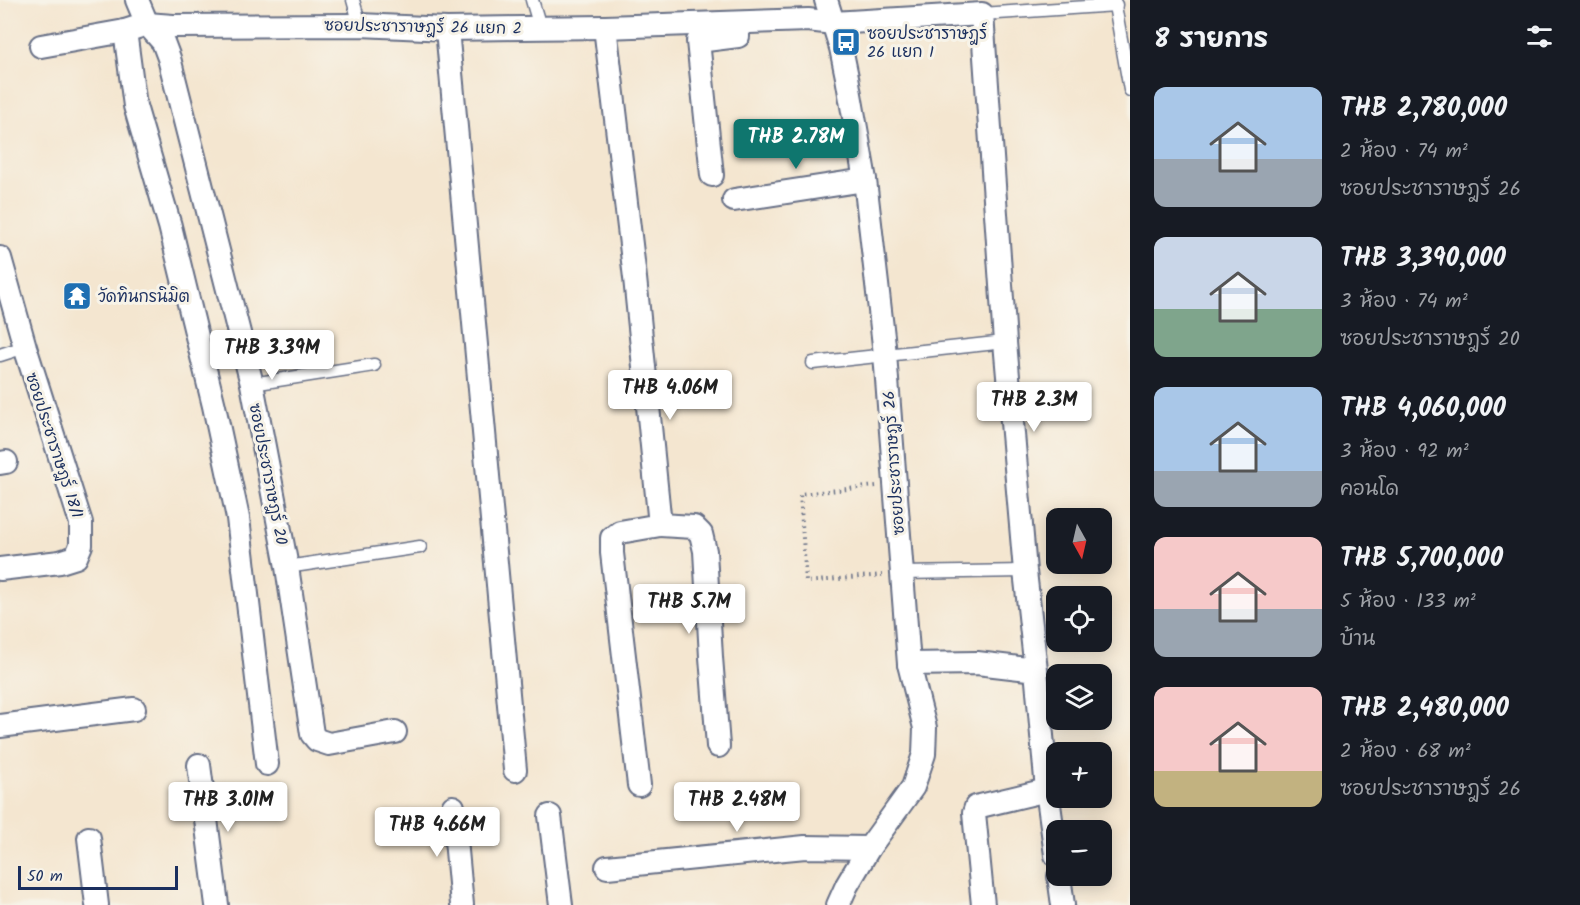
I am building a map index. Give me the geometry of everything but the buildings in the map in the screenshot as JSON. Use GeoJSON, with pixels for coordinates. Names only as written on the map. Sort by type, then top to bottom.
{"type":"FeatureCollection","features":[{"type":"Feature","properties":{"kind":"street","name":"ซอยประชาราษฎร์ 20"},"geometry":{"type":"LineString","coordinates":[[137,0],[147,24],[163,42],[169,58],[252,384],[287,567],[312,734],[317,740],[328,744],[395,732]]}},
{"type":"Feature","properties":{"kind":"street","name":"ซอยประชาราษฎร์ 26"},"geometry":{"type":"LineString","coordinates":[[826,0],[847,77],[865,180],[885,354],[909,664],[925,728],[924,754],[913,787],[869,848],[838,905]]}},
{"type":"Feature","properties":{"kind":"street"},"geometry":{"type":"LineString","coordinates":[[833,23],[982,14],[1005,342],[1046,779]]}},
{"type":"Feature","properties":{"kind":"street","name":"ซอยประชาราษฎร์ 26 แยก 2"},"geometry":{"type":"LineString","coordinates":[[41,46],[125,31],[147,24],[730,30],[808,20],[833,23]]}},
{"type":"Feature","properties":{"kind":"street"},"geometry":{"type":"LineString","coordinates":[[605,27],[635,278],[660,525]]}},
{"type":"Feature","properties":{"kind":"street"},"geometry":{"type":"LineString","coordinates":[[447,28],[515,770]]}},
{"type":"Feature","properties":{"kind":"street"},"geometry":{"type":"LineString","coordinates":[[712,175],[698,41],[730,30],[772,32]]}},
{"type":"Feature","properties":{"kind":"street"},"geometry":{"type":"LineString","coordinates":[[125,31],[135,106],[172,238],[214,406],[238,518],[267,764]]}},
{"type":"Feature","properties":{"kind":"street"},"geometry":{"type":"LineString","coordinates":[[734,200],[865,180]]}},
{"type":"Feature","properties":{"kind":"street","name":"ซอยประชาราษฎร์ 18/1"},"geometry":{"type":"LineString","coordinates":[[0,258],[25,347],[81,523],[81,545],[76,557],[60,562],[0,568]]}},
{"type":"Feature","properties":{"kind":"street"},"geometry":{"type":"LineString","coordinates":[[639,785],[612,553],[612,538],[620,531],[660,525],[694,527],[702,534],[718,746]]}},
{"type":"Feature","properties":{"kind":"street"},"geometry":{"type":"LineString","coordinates":[[909,664],[976,663],[1036,670]]}},
{"type":"Feature","properties":{"kind":"street"},"geometry":{"type":"LineString","coordinates":[[0,726],[134,709]]}},
{"type":"Feature","properties":{"kind":"street"},"geometry":{"type":"LineString","coordinates":[[199,765],[217,905]]}},
{"type":"Feature","properties":{"kind":"street"},"geometry":{"type":"LineString","coordinates":[[983,905],[974,813],[976,807],[1046,790]]}},
{"type":"Feature","properties":{"kind":"street"},"geometry":{"type":"LineString","coordinates":[[453,807],[462,905]]}},
{"type":"Feature","properties":{"kind":"street"},"geometry":{"type":"LineString","coordinates":[[550,816],[561,905]]}},
{"type":"Feature","properties":{"kind":"street"},"geometry":{"type":"LineString","coordinates":[[89,838],[97,905]]}},
{"type":"Feature","properties":{"kind":"street"},"geometry":{"type":"LineString","coordinates":[[607,867],[805,847],[869,848]]}},
{"type":"Feature","properties":{"kind":"street"},"geometry":{"type":"LineString","coordinates":[[1060,886],[1063,905]]}},
{"type":"Feature","properties":{"kind":"lane"},"geometry":{"type":"LineString","coordinates":[[353,0],[360,25]]}},
{"type":"Feature","properties":{"kind":"lane"},"geometry":{"type":"LineString","coordinates":[[532,0],[540,27]]}},
{"type":"Feature","properties":{"kind":"lane"},"geometry":{"type":"LineString","coordinates":[[982,14],[1068,4],[1115,2],[1130,90]]}},
{"type":"Feature","properties":{"kind":"lane"},"geometry":{"type":"LineString","coordinates":[[813,363],[1005,342]]}},
{"type":"Feature","properties":{"kind":"lane"},"geometry":{"type":"LineString","coordinates":[[0,355],[25,347]]}},
{"type":"Feature","properties":{"kind":"lane"},"geometry":{"type":"LineString","coordinates":[[252,384],[375,365]]}},
{"type":"Feature","properties":{"kind":"lane"},"geometry":{"type":"LineString","coordinates":[[287,567],[420,548]]}},
{"type":"Feature","properties":{"kind":"lane"},"geometry":{"type":"LineString","coordinates":[[901,573],[1026,571]]}},
{"type":"Feature","properties":{"kind":"path"},"geometry":{"type":"LineString","coordinates":[[894,484],[800,494],[806,582],[901,573]]}},
{"type":"Feature","properties":{"kind":"place","name":"ซอยประชาราษฎร์ 26 แยก 1"},"geometry":{"type":"Point","coordinates":[846,42]}},
{"type":"Feature","properties":{"kind":"place","name":"วัดทินกรนิมิต"},"geometry":{"type":"Point","coordinates":[77,296]}}]}
